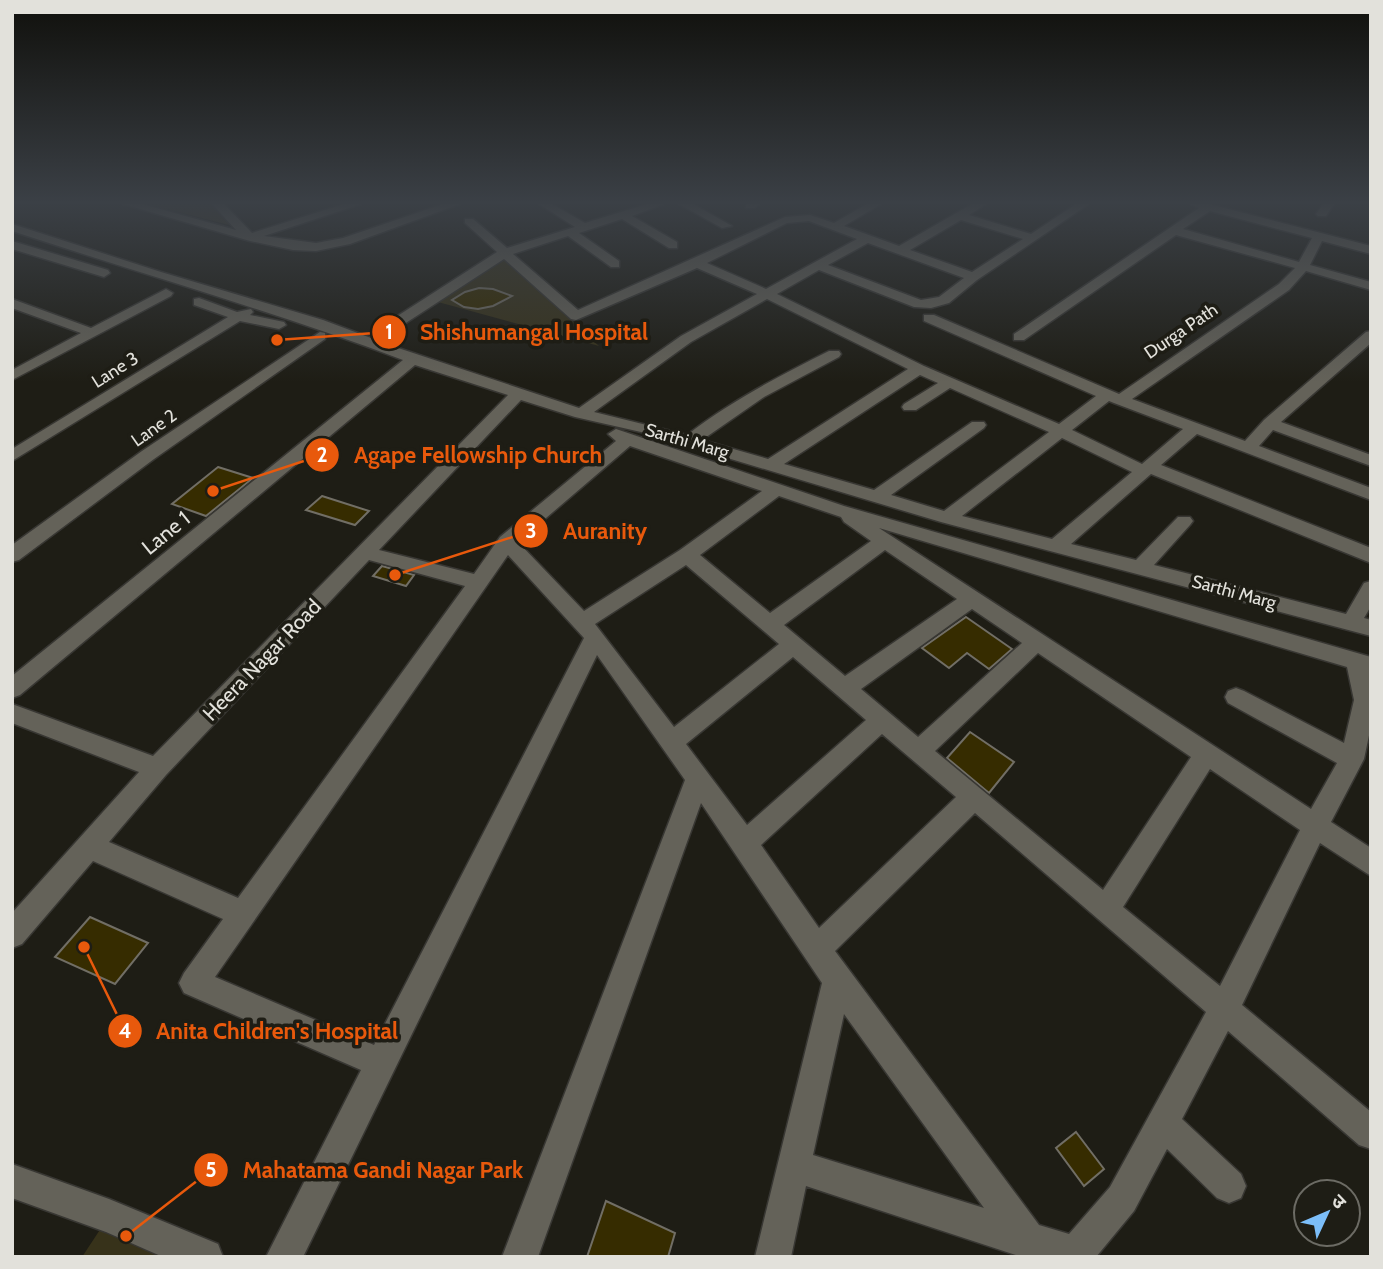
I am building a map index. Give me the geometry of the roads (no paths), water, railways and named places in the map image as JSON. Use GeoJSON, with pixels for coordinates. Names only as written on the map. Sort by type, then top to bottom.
{"type":"FeatureCollection","features":[{"type":"Feature","properties":{"kind":"street"},"geometry":{"type":"LineString","coordinates":[[72,263],[239,317],[373,345],[390,327],[489,263]]}},
{"type":"Feature","properties":{"kind":"street","name":"Sarthi Marg"},"geometry":{"type":"LineString","coordinates":[[122,263],[318,323],[413,359],[581,414],[623,422],[952,519],[1361,626]]}},
{"type":"Feature","properties":{"kind":"street"},"geometry":{"type":"LineString","coordinates":[[518,263],[576,316],[696,263]]}},
{"type":"Feature","properties":{"kind":"street"},"geometry":{"type":"LineString","coordinates":[[697,263],[765,293],[919,369],[1147,469],[1371,556]]}},
{"type":"Feature","properties":{"kind":"street"},"geometry":{"type":"LineString","coordinates":[[796,1166],[1034,1248],[1075,1254],[1122,1199],[1224,1009],[1315,826],[1352,759],[1366,700],[1364,664],[838,510],[627,440],[581,414],[657,358],[819,263]]}},
{"type":"Feature","properties":{"kind":"street"},"geometry":{"type":"LineString","coordinates":[[934,263],[973,277]]}},
{"type":"Feature","properties":{"kind":"street"},"geometry":{"type":"LineString","coordinates":[[930,311],[994,263]]}},
{"type":"Feature","properties":{"kind":"street"},"geometry":{"type":"LineString","coordinates":[[1019,337],[1128,263]]}},
{"type":"Feature","properties":{"kind":"street"},"geometry":{"type":"LineString","coordinates":[[1290,263],[1371,286]]}},
{"type":"Feature","properties":{"kind":"street","name":"Durga Path"},"geometry":{"type":"LineString","coordinates":[[941,540],[952,519],[1061,430],[1284,287],[1305,263]]}},
{"type":"Feature","properties":{"kind":"street"},"geometry":{"type":"LineString","coordinates":[[816,265],[919,304],[1109,399],[1196,427],[1371,494]]}},
{"type":"Feature","properties":{"kind":"street"},"geometry":{"type":"LineString","coordinates":[[12,376],[166,293]]}},
{"type":"Feature","properties":{"kind":"street"},"geometry":{"type":"LineString","coordinates":[[12,303],[90,332]]}},
{"type":"Feature","properties":{"kind":"street","name":"Lane 3"},"geometry":{"type":"LineString","coordinates":[[12,456],[256,305]]}},
{"type":"Feature","properties":{"kind":"street"},"geometry":{"type":"LineString","coordinates":[[1249,447],[1270,423],[1371,335]]}},
{"type":"Feature","properties":{"kind":"street","name":"Lane 2"},"geometry":{"type":"LineString","coordinates":[[12,555],[148,455],[320,336]]}},
{"type":"Feature","properties":{"kind":"street"},"geometry":{"type":"LineString","coordinates":[[12,354],[34,364]]}},
{"type":"Feature","properties":{"kind":"street"},"geometry":{"type":"LineString","coordinates":[[689,442],[720,416],[834,354]]}},
{"type":"Feature","properties":{"kind":"street","name":"Lane 1"},"geometry":{"type":"LineString","coordinates":[[12,689],[413,359]]}},
{"type":"Feature","properties":{"kind":"street"},"geometry":{"type":"LineString","coordinates":[[771,465],[919,369]]}},
{"type":"Feature","properties":{"kind":"street"},"geometry":{"type":"LineString","coordinates":[[910,407],[950,382]]}},
{"type":"Feature","properties":{"kind":"street","name":"Heera Nagar Road"},"geometry":{"type":"LineString","coordinates":[[12,934],[157,768],[519,393]]}},
{"type":"Feature","properties":{"kind":"street"},"geometry":{"type":"LineString","coordinates":[[1270,423],[1371,461]]}},
{"type":"Feature","properties":{"kind":"street"},"geometry":{"type":"LineString","coordinates":[[876,496],[978,425]]}},
{"type":"Feature","properties":{"kind":"street"},"geometry":{"type":"LineString","coordinates":[[1056,546],[1196,427]]}},
{"type":"Feature","properties":{"kind":"street"},"geometry":{"type":"LineString","coordinates":[[381,1063],[194,983],[476,582],[507,542],[627,440]]}},
{"type":"Feature","properties":{"kind":"street"},"geometry":{"type":"LineString","coordinates":[[284,1257],[381,1063],[588,630],[777,489]]}},
{"type":"Feature","properties":{"kind":"street"},"geometry":{"type":"LineString","coordinates":[[838,510],[1205,756],[1371,863]]}},
{"type":"Feature","properties":{"kind":"street"},"geometry":{"type":"LineString","coordinates":[[1140,568],[1184,521]]}},
{"type":"Feature","properties":{"kind":"street"},"geometry":{"type":"LineString","coordinates":[[507,542],[588,630],[745,843],[837,981],[1034,1248]]}},
{"type":"Feature","properties":{"kind":"street"},"geometry":{"type":"LineString","coordinates":[[769,625],[883,542]]}},
{"type":"Feature","properties":{"kind":"street"},"geometry":{"type":"LineString","coordinates":[[366,553],[476,582]]}},
{"type":"Feature","properties":{"kind":"street"},"geometry":{"type":"LineString","coordinates":[[687,555],[1371,1133]]}},
{"type":"Feature","properties":{"kind":"street"},"geometry":{"type":"LineString","coordinates":[[1361,626],[1371,588]]}},
{"type":"Feature","properties":{"kind":"street"},"geometry":{"type":"LineString","coordinates":[[845,688],[970,600]]}},
{"type":"Feature","properties":{"kind":"street"},"geometry":{"type":"LineString","coordinates":[[919,751],[1035,643]]}},
{"type":"Feature","properties":{"kind":"street"},"geometry":{"type":"LineString","coordinates":[[670,743],[793,645]]}},
{"type":"Feature","properties":{"kind":"street"},"geometry":{"type":"LineString","coordinates":[[1236,697],[1352,759]]}},
{"type":"Feature","properties":{"kind":"street"},"geometry":{"type":"LineString","coordinates":[[12,713],[157,768]]}},
{"type":"Feature","properties":{"kind":"street"},"geometry":{"type":"LineString","coordinates":[[745,843],[882,720]]}},
{"type":"Feature","properties":{"kind":"street"},"geometry":{"type":"LineString","coordinates":[[1106,909],[1205,756]]}},
{"type":"Feature","properties":{"kind":"street"},"geometry":{"type":"LineString","coordinates":[[520,1257],[697,780]]}},
{"type":"Feature","properties":{"kind":"street"},"geometry":{"type":"LineString","coordinates":[[817,949],[974,797]]}},
{"type":"Feature","properties":{"kind":"street"},"geometry":{"type":"LineString","coordinates":[[89,846],[243,914]]}},
{"type":"Feature","properties":{"kind":"street"},"geometry":{"type":"LineString","coordinates":[[773,1257],[837,981]]}},
{"type":"Feature","properties":{"kind":"street"},"geometry":{"type":"LineString","coordinates":[[1162,1122],[1229,1186]]}},
{"type":"Feature","properties":{"kind":"street"},"geometry":{"type":"LineString","coordinates":[[12,1181],[109,1216],[205,1257]]}},
{"type":"Feature","properties":{"kind":"place","name":"Shishumangal Hospital"},"geometry":{"type":"Point","coordinates":[277,340]}},
{"type":"Feature","properties":{"kind":"place","name":"Agape Fellowship Church"},"geometry":{"type":"Point","coordinates":[213,491]}},
{"type":"Feature","properties":{"kind":"place","name":"Auranity"},"geometry":{"type":"Point","coordinates":[395,575]}},
{"type":"Feature","properties":{"kind":"place","name":"Anita Children's Hospital"},"geometry":{"type":"Point","coordinates":[84,947]}},
{"type":"Feature","properties":{"kind":"place","name":"Mahatama Gandi Nagar Park"},"geometry":{"type":"Point","coordinates":[126,1236]}}]}
